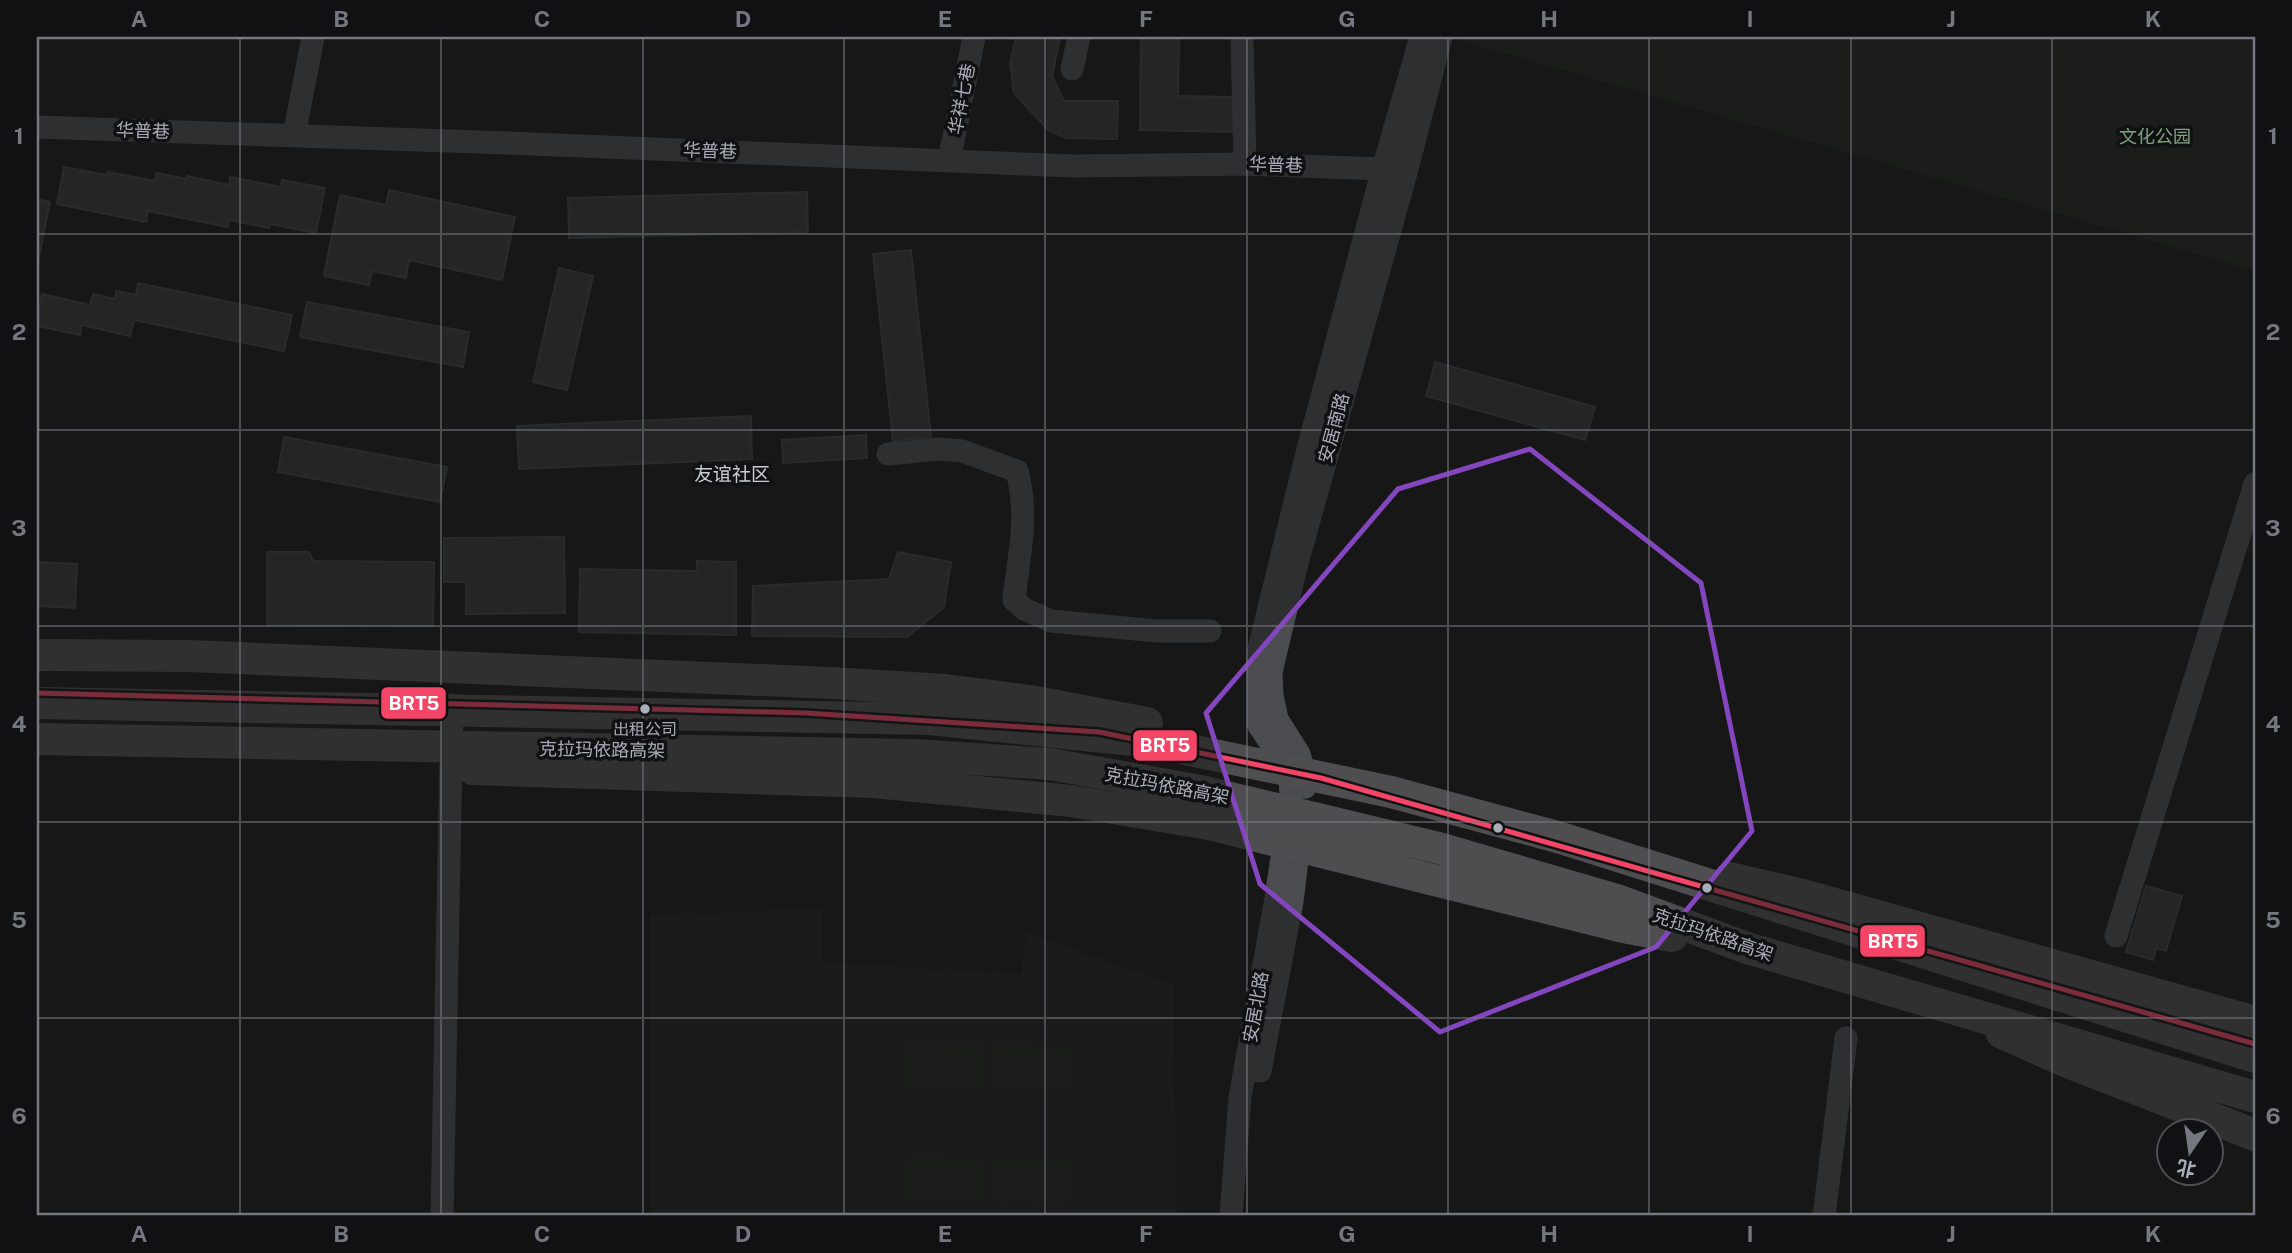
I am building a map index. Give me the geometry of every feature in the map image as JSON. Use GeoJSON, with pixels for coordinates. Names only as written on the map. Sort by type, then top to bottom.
{"type":"FeatureCollection","features":[{"type":"Feature","properties":{"kind":"highway"},"geometry":{"type":"LineString","coordinates":[[37,655],[188,656],[945,690],[1030,701],[1192,732],[1391,792]]}},
{"type":"Feature","properties":{"kind":"highway","name":"克拉玛依路高架"},"geometry":{"type":"LineString","coordinates":[[37,703],[930,719],[1152,742],[1391,792],[1560,838],[2255,1057]]}},
{"type":"Feature","properties":{"kind":"highway","name":"克拉玛依路高架"},"geometry":{"type":"LineString","coordinates":[[37,739],[900,755],[1051,764],[1200,791],[1438,848],[1617,900],[1746,948],[2255,1097]]}},
{"type":"Feature","properties":{"kind":"highway"},"geometry":{"type":"LineString","coordinates":[[450,769],[874,782],[1071,802],[1209,824],[1623,927],[1746,948]]}},
{"type":"Feature","properties":{"kind":"highway"},"geometry":{"type":"LineString","coordinates":[[1560,838],[1799,894],[2255,1022]]}},
{"type":"Feature","properties":{"kind":"highway"},"geometry":{"type":"LineString","coordinates":[[1931,1001],[2065,1061],[2255,1135]]}},
{"type":"Feature","properties":{"kind":"street"},"geometry":{"type":"LineString","coordinates":[[294,136],[313,37]]}},
{"type":"Feature","properties":{"kind":"street","name":"华祥七巷"},"geometry":{"type":"LineString","coordinates":[[949,161],[974,37]]}},
{"type":"Feature","properties":{"kind":"street"},"geometry":{"type":"LineString","coordinates":[[1072,69],[1079,37]]}},
{"type":"Feature","properties":{"kind":"street"},"geometry":{"type":"LineString","coordinates":[[1242,37],[1245,164]]}},
{"type":"Feature","properties":{"kind":"street","name":"安居南路"},"geometry":{"type":"LineString","coordinates":[[1296,809],[1290,772],[1258,724],[1258,653],[1308,449],[1421,37]]}},
{"type":"Feature","properties":{"kind":"street","name":"安居南路"},"geometry":{"type":"LineString","coordinates":[[1296,809],[1305,796],[1305,775],[1299,754],[1277,719],[1271,672],[1296,567],[1406,173],[1441,37]]}},
{"type":"Feature","properties":{"kind":"street","name":"华普巷"},"geometry":{"type":"LineString","coordinates":[[37,127],[1074,166],[1245,164],[1383,169],[1406,173]]}},
{"type":"Feature","properties":{"kind":"street"},"geometry":{"type":"LineString","coordinates":[[888,454],[939,449],[962,451],[1017,471],[1023,494],[1025,520],[1014,600],[1024,609],[1051,621],[1157,631],[1210,631]]}},
{"type":"Feature","properties":{"kind":"street"},"geometry":{"type":"LineString","coordinates":[[2116,936],[2255,484]]}},
{"type":"Feature","properties":{"kind":"street"},"geometry":{"type":"LineString","coordinates":[[442,1216],[452,705]]}},
{"type":"Feature","properties":{"kind":"street","name":"安居北路"},"geometry":{"type":"LineString","coordinates":[[1231,1216],[1240,1097],[1275,904],[1296,809]]}},
{"type":"Feature","properties":{"kind":"street","name":"安居北路"},"geometry":{"type":"LineString","coordinates":[[1244,1216],[1255,1096],[1292,902],[1296,809]]}},
{"type":"Feature","properties":{"kind":"street"},"geometry":{"type":"LineString","coordinates":[[1824,1216],[1846,1038]]}},
{"type":"Feature","properties":{"kind":"highlighted area"},"geometry":{"type":"Polygon","coordinates":[[[1530,449],[1701,583],[1752,831],[1656,947],[1440,1032],[1260,884],[1206,713],[1398,489],[1530,449]]]}},
{"type":"Feature","properties":{"kind":"shaded area"},"geometry":{"type":"Polygon","coordinates":[[[821,909],[821,962],[1021,974],[1026,933],[1173,984],[1177,1216],[651,1216],[650,915],[821,909]]]}},
{"type":"Feature","properties":{"kind":"green space","name":"文化公园"},"geometry":{"type":"Polygon","coordinates":[[[1460,37],[2255,37],[2255,271],[1459,40],[1460,37]]]}},
{"type":"Feature","properties":{"kind":"green space"},"geometry":{"type":"Polygon","coordinates":[[[907,1044],[985,1046],[984,1089],[906,1087],[907,1044]]]}},
{"type":"Feature","properties":{"kind":"green space"},"geometry":{"type":"Polygon","coordinates":[[[993,1045],[1071,1047],[1070,1090],[992,1088],[993,1045]]]}},
{"type":"Feature","properties":{"kind":"green space"},"geometry":{"type":"Polygon","coordinates":[[[906,1157],[984,1159],[983,1201],[905,1200],[906,1157]]]}},
{"type":"Feature","properties":{"kind":"green space"},"geometry":{"type":"Polygon","coordinates":[[[993,1159],[1071,1161],[1070,1203],[992,1201],[993,1159]]]}},
{"type":"Feature","properties":{"kind":"building"},"geometry":{"type":"Polygon","coordinates":[[[1016,37],[1060,37],[1052,76],[1064,101],[1118,101],[1117,139],[1066,138],[1048,130],[1014,93],[1010,63],[1016,37]]]}},
{"type":"Feature","properties":{"kind":"building"},"geometry":{"type":"Polygon","coordinates":[[[1141,37],[1179,37],[1178,96],[1236,97],[1235,132],[1140,130],[1141,37]]]}},
{"type":"Feature","properties":{"kind":"building"},"geometry":{"type":"Polygon","coordinates":[[[64,167],[155,181],[156,173],[229,185],[230,177],[281,187],[282,180],[325,188],[316,233],[270,224],[269,228],[229,220],[228,227],[148,211],[146,222],[57,204],[64,167]]]}},
{"type":"Feature","properties":{"kind":"building"},"geometry":{"type":"Polygon","coordinates":[[[389,190],[515,217],[502,280],[409,260],[406,278],[372,271],[369,285],[324,276],[340,195],[386,205],[389,190]]]}},
{"type":"Feature","properties":{"kind":"building"},"geometry":{"type":"Polygon","coordinates":[[[807,192],[808,232],[569,238],[568,198],[807,192]]]}},
{"type":"Feature","properties":{"kind":"building"},"geometry":{"type":"Polygon","coordinates":[[[37,199],[50,202],[37,267],[37,199]]]}},
{"type":"Feature","properties":{"kind":"building"},"geometry":{"type":"Polygon","coordinates":[[[911,250],[931,437],[893,441],[873,254],[911,250]]]}},
{"type":"Feature","properties":{"kind":"building"},"geometry":{"type":"Polygon","coordinates":[[[559,268],[593,276],[567,390],[533,382],[559,268]]]}},
{"type":"Feature","properties":{"kind":"building"},"geometry":{"type":"Polygon","coordinates":[[[138,283],[292,315],[284,351],[134,320],[130,336],[82,325],[80,335],[37,326],[42,294],[90,305],[93,294],[115,299],[116,291],[136,295],[138,283]]]}},
{"type":"Feature","properties":{"kind":"building"},"geometry":{"type":"Polygon","coordinates":[[[307,302],[469,332],[463,367],[300,337],[307,302]]]}},
{"type":"Feature","properties":{"kind":"building"},"geometry":{"type":"Polygon","coordinates":[[[1435,362],[1595,407],[1585,440],[1426,396],[1435,362]]]}},
{"type":"Feature","properties":{"kind":"building"},"geometry":{"type":"Polygon","coordinates":[[[751,416],[752,459],[519,469],[517,426],[751,416]]]}},
{"type":"Feature","properties":{"kind":"building"},"geometry":{"type":"Polygon","coordinates":[[[866,435],[867,458],[783,463],[782,440],[866,435]]]}},
{"type":"Feature","properties":{"kind":"building"},"geometry":{"type":"Polygon","coordinates":[[[284,437],[447,467],[440,502],[278,472],[284,437]]]}},
{"type":"Feature","properties":{"kind":"building"},"geometry":{"type":"Polygon","coordinates":[[[564,537],[565,613],[466,614],[466,582],[444,582],[444,538],[564,537]]]}},
{"type":"Feature","properties":{"kind":"building"},"geometry":{"type":"Polygon","coordinates":[[[267,552],[309,552],[313,561],[434,562],[433,626],[267,625],[267,552]]]}},
{"type":"Feature","properties":{"kind":"building"},"geometry":{"type":"Polygon","coordinates":[[[898,552],[951,562],[944,607],[907,637],[752,636],[753,586],[889,579],[898,552]]]}},
{"type":"Feature","properties":{"kind":"building"},"geometry":{"type":"Polygon","coordinates":[[[697,561],[736,562],[736,635],[579,632],[580,569],[697,571],[697,561]]]}},
{"type":"Feature","properties":{"kind":"building"},"geometry":{"type":"Polygon","coordinates":[[[37,562],[77,564],[75,608],[37,606],[37,562]]]}},
{"type":"Feature","properties":{"kind":"building"},"geometry":{"type":"Polygon","coordinates":[[[2146,886],[2182,896],[2166,951],[2156,948],[2153,960],[2126,952],[2146,886]]]}},
{"type":"Feature","properties":{"kind":"transit line","name":"BRT5"},"geometry":{"type":"LineString","coordinates":[[37,693],[806,713],[1099,732],[1321,778],[2255,1044]]}},
{"type":"Feature","properties":{"kind":"place","name":"出租公司"},"geometry":{"type":"Point","coordinates":[645,709]}},
{"type":"Feature","properties":{"kind":"district","name":"友谊社区"},"geometry":{"type":"Point","coordinates":[732,474]}}]}
